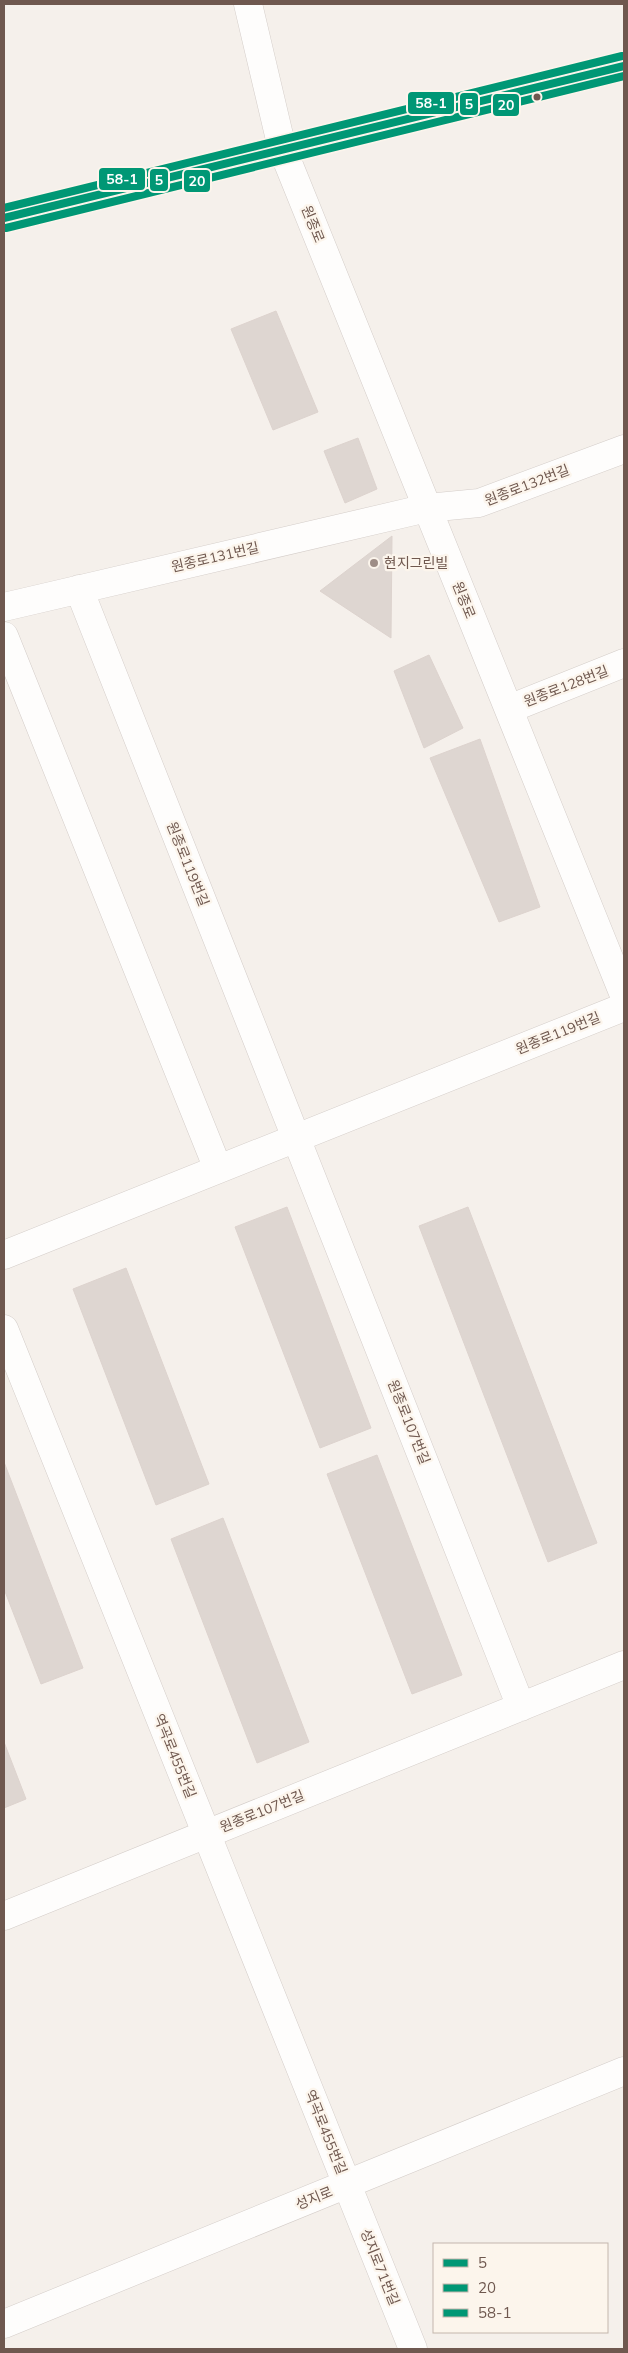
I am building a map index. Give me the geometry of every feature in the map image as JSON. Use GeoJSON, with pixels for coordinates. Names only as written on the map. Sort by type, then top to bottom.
{"type":"FeatureCollection","features":[{"type":"Feature","properties":{"kind":"street","name":"원종로"},"geometry":{"type":"LineString","coordinates":[[248,4],[282,148],[624,995]]}},
{"type":"Feature","properties":{"kind":"street"},"geometry":{"type":"LineString","coordinates":[[4,218],[282,148],[624,66]]}},
{"type":"Feature","properties":{"kind":"street","name":"원종로132번길"},"geometry":{"type":"LineString","coordinates":[[427,508],[478,504],[624,449]]}},
{"type":"Feature","properties":{"kind":"street","name":"원종로131번길"},"geometry":{"type":"LineString","coordinates":[[4,607],[427,508]]}},
{"type":"Feature","properties":{"kind":"street","name":"원종로119번길"},"geometry":{"type":"LineString","coordinates":[[80,589],[296,1138]]}},
{"type":"Feature","properties":{"kind":"street"},"geometry":{"type":"LineString","coordinates":[[4,636],[218,1169]]}},
{"type":"Feature","properties":{"kind":"street","name":"원종로128번길"},"geometry":{"type":"LineString","coordinates":[[508,709],[624,663]]}},
{"type":"Feature","properties":{"kind":"street","name":"원종로119번길"},"geometry":{"type":"LineString","coordinates":[[4,1254],[624,1006]]}},
{"type":"Feature","properties":{"kind":"street","name":"원종로107번길"},"geometry":{"type":"LineString","coordinates":[[296,1138],[521,1707]]}},
{"type":"Feature","properties":{"kind":"street","name":"역곡로455번길"},"geometry":{"type":"LineString","coordinates":[[4,1329],[347,2184]]}},
{"type":"Feature","properties":{"kind":"street","name":"원종로107번길"},"geometry":{"type":"LineString","coordinates":[[4,1916],[624,1665]]}},
{"type":"Feature","properties":{"kind":"street","name":"성지로"},"geometry":{"type":"LineString","coordinates":[[4,2324],[624,2071]]}},
{"type":"Feature","properties":{"kind":"street","name":"성지로71번길"},"geometry":{"type":"LineString","coordinates":[[347,2184],[413,2349]]}},
{"type":"Feature","properties":{"kind":"building"},"geometry":{"type":"Polygon","coordinates":[[[276,311],[318,412],[273,430],[231,329],[276,311]]]}},
{"type":"Feature","properties":{"kind":"building"},"geometry":{"type":"Polygon","coordinates":[[[358,438],[377,489],[345,503],[324,451],[358,438]]]}},
{"type":"Feature","properties":{"kind":"building","name":"현지그린빌"},"geometry":{"type":"Polygon","coordinates":[[[392,536],[391,638],[320,591],[392,536]]]}},
{"type":"Feature","properties":{"kind":"building"},"geometry":{"type":"Polygon","coordinates":[[[429,655],[463,728],[424,748],[394,671],[429,655]]]}},
{"type":"Feature","properties":{"kind":"building"},"geometry":{"type":"Polygon","coordinates":[[[480,739],[540,907],[499,922],[430,758],[480,739]]]}},
{"type":"Feature","properties":{"kind":"building"},"geometry":{"type":"Polygon","coordinates":[[[287,1207],[371,1428],[320,1448],[235,1227],[287,1207]]]}},
{"type":"Feature","properties":{"kind":"building"},"geometry":{"type":"Polygon","coordinates":[[[468,1207],[597,1543],[548,1562],[419,1226],[468,1207]]]}},
{"type":"Feature","properties":{"kind":"building"},"geometry":{"type":"Polygon","coordinates":[[[126,1268],[209,1484],[156,1505],[73,1289],[126,1268]]]}},
{"type":"Feature","properties":{"kind":"building"},"geometry":{"type":"Polygon","coordinates":[[[377,1455],[462,1675],[412,1694],[327,1474],[377,1455]]]}},
{"type":"Feature","properties":{"kind":"building"},"geometry":{"type":"Polygon","coordinates":[[[4,1462],[83,1668],[41,1684],[4,1589],[4,1462]]]}},
{"type":"Feature","properties":{"kind":"building"},"geometry":{"type":"Polygon","coordinates":[[[223,1518],[309,1742],[257,1763],[171,1539],[223,1518]]]}},
{"type":"Feature","properties":{"kind":"building"},"geometry":{"type":"Polygon","coordinates":[[[4,1742],[26,1799],[4,1808],[4,1742]]]}},
{"type":"Feature","properties":{"kind":"transit line","name":"58-1"},"geometry":{"type":"LineString","coordinates":[[4,208],[622,56]]}},
{"type":"Feature","properties":{"kind":"transit line","name":"5"},"geometry":{"type":"LineString","coordinates":[[4,218],[624,66]]}},
{"type":"Feature","properties":{"kind":"transit line","name":"20"},"geometry":{"type":"LineString","coordinates":[[6,228],[624,76]]}},
{"type":"Feature","properties":{"kind":"place","name":"현지그린빌"},"geometry":{"type":"Point","coordinates":[374,563]}}]}
